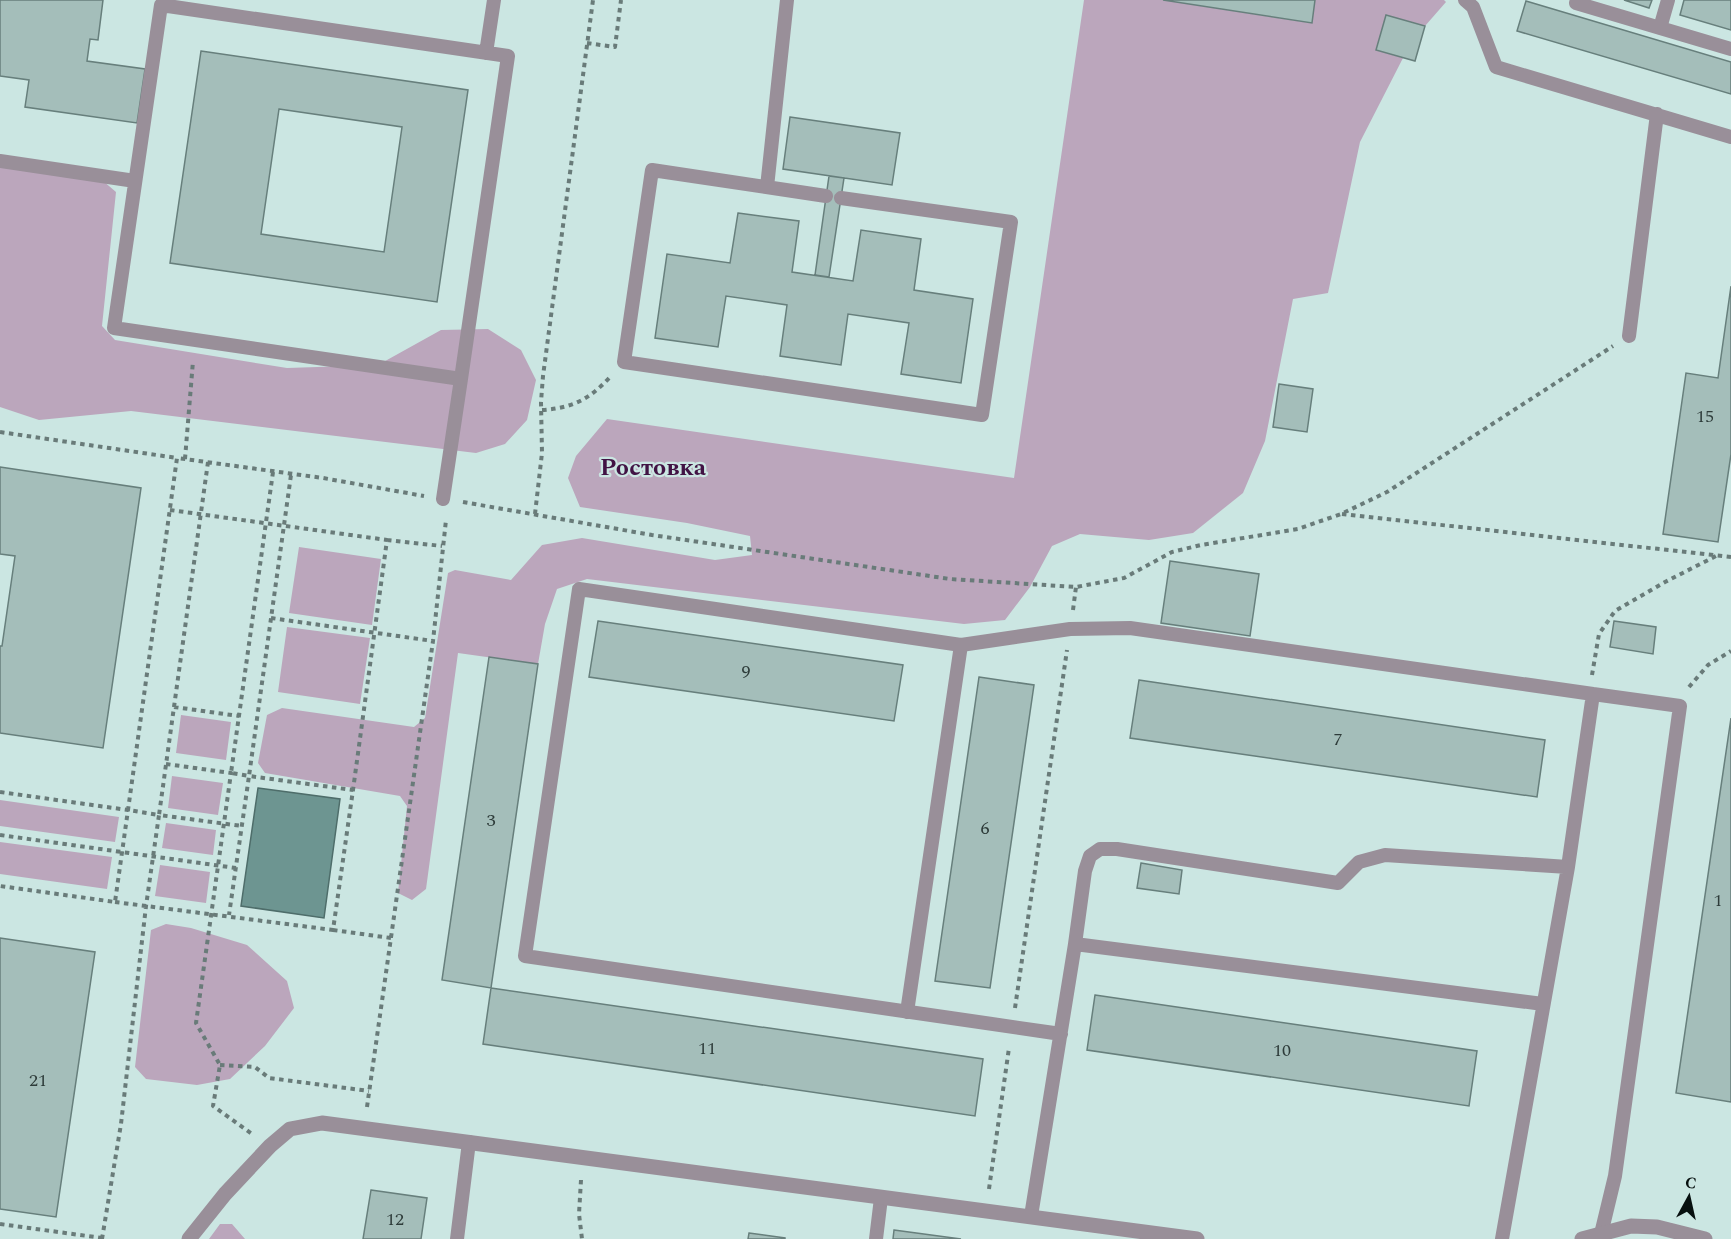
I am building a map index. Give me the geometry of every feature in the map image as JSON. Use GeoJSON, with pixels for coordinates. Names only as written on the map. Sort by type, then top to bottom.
{"type":"FeatureCollection","features":[{"type":"Feature","properties":{"kind":"street"},"geometry":{"type":"LineString","coordinates":[[189,1239],[225,1194],[270,1146],[290,1129],[322,1124],[1197,1239]]}},
{"type":"Feature","properties":{"kind":"street"},"geometry":{"type":"LineString","coordinates":[[1582,1239],[1630,1226],[1657,1227],[1705,1239]]}},
{"type":"Feature","properties":{"kind":"lane"},"geometry":{"type":"LineString","coordinates":[[486,53],[494,0]]}},
{"type":"Feature","properties":{"kind":"lane"},"geometry":{"type":"LineString","coordinates":[[767,187],[787,0]]}},
{"type":"Feature","properties":{"kind":"lane"},"geometry":{"type":"LineString","coordinates":[[1465,0],[1473,7],[1496,68],[1731,137]]}},
{"type":"Feature","properties":{"kind":"lane"},"geometry":{"type":"LineString","coordinates":[[1577,0],[1576,3],[1731,49]]}},
{"type":"Feature","properties":{"kind":"lane"},"geometry":{"type":"LineString","coordinates":[[1660,28],[1668,0]]}},
{"type":"Feature","properties":{"kind":"lane"},"geometry":{"type":"LineString","coordinates":[[446,500],[461,379],[508,56],[161,3],[114,328],[461,379]]}},
{"type":"Feature","properties":{"kind":"lane"},"geometry":{"type":"LineString","coordinates":[[1629,336],[1657,114]]}},
{"type":"Feature","properties":{"kind":"lane"},"geometry":{"type":"LineString","coordinates":[[0,161],[135,181]]}},
{"type":"Feature","properties":{"kind":"lane"},"geometry":{"type":"LineString","coordinates":[[826,196],[652,170],[624,362],[982,415],[1011,222],[841,198]]}},
{"type":"Feature","properties":{"kind":"lane"},"geometry":{"type":"LineString","coordinates":[[1061,1034],[525,956],[579,590],[961,645],[1070,629],[1130,628],[1680,706],[1615,1176],[1601,1234]]}},
{"type":"Feature","properties":{"kind":"lane"},"geometry":{"type":"LineString","coordinates":[[907,1012],[961,645]]}},
{"type":"Feature","properties":{"kind":"lane"},"geometry":{"type":"LineString","coordinates":[[1502,1239],[1568,867],[1591,694]]}},
{"type":"Feature","properties":{"kind":"lane"},"geometry":{"type":"LineString","coordinates":[[1031,1216],[1085,871],[1090,856],[1100,849],[1117,849],[1338,883],[1359,862],[1385,855],[1568,867]]}},
{"type":"Feature","properties":{"kind":"lane"},"geometry":{"type":"LineString","coordinates":[[1075,944],[1544,1004]]}},
{"type":"Feature","properties":{"kind":"lane"},"geometry":{"type":"LineString","coordinates":[[457,1239],[469,1142]]}},
{"type":"Feature","properties":{"kind":"lane"},"geometry":{"type":"LineString","coordinates":[[876,1239],[881,1198]]}},
{"type":"Feature","properties":{"kind":"path"},"geometry":{"type":"LineString","coordinates":[[535,514],[542,453],[543,376],[593,0]]}},
{"type":"Feature","properties":{"kind":"path"},"geometry":{"type":"LineString","coordinates":[[588,43],[615,47],[621,0]]}},
{"type":"Feature","properties":{"kind":"path"},"geometry":{"type":"LineString","coordinates":[[0,432],[323,478],[652,536],[950,579],[1076,587],[1124,578],[1172,552],[1298,529],[1341,514],[1387,492],[1629,336]]}},
{"type":"Feature","properties":{"kind":"path"},"geometry":{"type":"LineString","coordinates":[[185,459],[195,340]]}},
{"type":"Feature","properties":{"kind":"path"},"geometry":{"type":"LineString","coordinates":[[542,410],[575,405],[597,391],[624,362]]}},
{"type":"Feature","properties":{"kind":"path"},"geometry":{"type":"LineString","coordinates":[[115,902],[177,458]]}},
{"type":"Feature","properties":{"kind":"path"},"geometry":{"type":"LineString","coordinates":[[0,1224],[102,1239],[121,1124],[146,906],[208,462]]}},
{"type":"Feature","properties":{"kind":"path"},"geometry":{"type":"LineString","coordinates":[[270,1146],[213,1106],[220,1065],[196,1023],[273,472]]}},
{"type":"Feature","properties":{"kind":"path"},"geometry":{"type":"LineString","coordinates":[[229,915],[291,475]]}},
{"type":"Feature","properties":{"kind":"path"},"geometry":{"type":"LineString","coordinates":[[364,1129],[433,641],[446,500]]}},
{"type":"Feature","properties":{"kind":"path"},"geometry":{"type":"LineString","coordinates":[[170,510],[442,546]]}},
{"type":"Feature","properties":{"kind":"path"},"geometry":{"type":"LineString","coordinates":[[1341,514],[1731,557]]}},
{"type":"Feature","properties":{"kind":"path"},"geometry":{"type":"LineString","coordinates":[[333,930],[387,540]]}},
{"type":"Feature","properties":{"kind":"path"},"geometry":{"type":"LineString","coordinates":[[1591,694],[1599,634],[1615,611],[1717,556]]}},
{"type":"Feature","properties":{"kind":"path"},"geometry":{"type":"LineString","coordinates":[[986,1210],[1076,587]]}},
{"type":"Feature","properties":{"kind":"path"},"geometry":{"type":"LineString","coordinates":[[270,618],[433,641]]}},
{"type":"Feature","properties":{"kind":"path"},"geometry":{"type":"LineString","coordinates":[[1680,706],[1685,691],[1708,665],[1731,651]]}},
{"type":"Feature","properties":{"kind":"path"},"geometry":{"type":"LineString","coordinates":[[174,707],[239,716]]}},
{"type":"Feature","properties":{"kind":"path"},"geometry":{"type":"LineString","coordinates":[[166,764],[353,790]]}},
{"type":"Feature","properties":{"kind":"path"},"geometry":{"type":"LineString","coordinates":[[0,792],[242,826]]}},
{"type":"Feature","properties":{"kind":"path"},"geometry":{"type":"LineString","coordinates":[[0,835],[236,868]]}},
{"type":"Feature","properties":{"kind":"path"},"geometry":{"type":"LineString","coordinates":[[0,886],[226,918],[229,915],[391,938]]}},
{"type":"Feature","properties":{"kind":"path"},"geometry":{"type":"LineString","coordinates":[[220,1065],[255,1067],[268,1078],[369,1091]]}},
{"type":"Feature","properties":{"kind":"path"},"geometry":{"type":"LineString","coordinates":[[582,1239],[579,1214],[584,1157]]}},
{"type":"Feature","properties":{"kind":"shaded area"},"geometry":{"type":"Polygon","coordinates":[[[1084,0],[1163,0],[1311,23],[1315,0],[1444,0],[1446,2],[1425,26],[1386,16],[1376,50],[1403,58],[1360,142],[1328,293],[1293,299],[1265,441],[1243,493],[1193,533],[1149,540],[1080,534],[1052,546],[1030,587],[1005,620],[964,624],[587,579],[557,589],[545,624],[538,664],[458,653],[426,889],[412,900],[398,893],[407,806],[400,796],[265,773],[258,763],[267,715],[282,708],[414,727],[425,718],[448,573],[455,570],[511,580],[542,545],[582,538],[715,560],[752,555],[750,536],[687,523],[580,507],[568,478],[576,456],[607,419],[1014,478],[1084,0]]]}},
{"type":"Feature","properties":{"kind":"shaded area"},"geometry":{"type":"Polygon","coordinates":[[[0,165],[102,180],[116,192],[102,326],[115,340],[287,368],[378,365],[441,330],[488,329],[521,350],[536,380],[527,420],[505,444],[476,453],[131,411],[39,420],[0,407],[0,165]]]}},
{"type":"Feature","properties":{"kind":"shaded area"},"geometry":{"type":"Polygon","coordinates":[[[299,547],[381,559],[372,625],[289,613],[299,547]]]}},
{"type":"Feature","properties":{"kind":"shaded area"},"geometry":{"type":"Polygon","coordinates":[[[287,627],[370,638],[360,704],[278,692],[287,627]]]}},
{"type":"Feature","properties":{"kind":"shaded area"},"geometry":{"type":"Polygon","coordinates":[[[181,715],[231,722],[226,760],[176,753],[181,715]]]}},
{"type":"Feature","properties":{"kind":"shaded area"},"geometry":{"type":"Polygon","coordinates":[[[172,776],[223,783],[218,815],[168,808],[172,776]]]}},
{"type":"Feature","properties":{"kind":"shaded area"},"geometry":{"type":"Polygon","coordinates":[[[0,800],[119,817],[115,842],[0,826],[0,800]]]}},
{"type":"Feature","properties":{"kind":"shaded area"},"geometry":{"type":"Polygon","coordinates":[[[166,823],[216,830],[213,855],[162,848],[166,823]]]}},
{"type":"Feature","properties":{"kind":"shaded area"},"geometry":{"type":"Polygon","coordinates":[[[0,842],[112,857],[107,889],[0,874],[0,842]]]}},
{"type":"Feature","properties":{"kind":"shaded area"},"geometry":{"type":"Polygon","coordinates":[[[160,865],[210,872],[206,903],[155,896],[160,865]]]}},
{"type":"Feature","properties":{"kind":"shaded area"},"geometry":{"type":"Polygon","coordinates":[[[166,924],[191,928],[247,945],[287,981],[294,1008],[265,1046],[230,1079],[197,1085],[146,1079],[135,1067],[151,930],[166,924]]]}},
{"type":"Feature","properties":{"kind":"shaded area"},"geometry":{"type":"Polygon","coordinates":[[[220,1224],[232,1224],[245,1239],[209,1239],[220,1224]]]}},
{"type":"Feature","properties":{"kind":"water"},"geometry":{"type":"Polygon","coordinates":[[[258,788],[340,799],[324,918],[241,906],[258,788]]]}},
{"type":"Feature","properties":{"kind":"building"},"geometry":{"type":"Polygon","coordinates":[[[0,0],[103,0],[98,40],[90,39],[87,61],[145,69],[137,123],[25,107],[29,80],[0,76],[0,0]]]}},
{"type":"Feature","properties":{"kind":"building"},"geometry":{"type":"Polygon","coordinates":[[[1163,0],[1315,0],[1312,23],[1163,0]]]}},
{"type":"Feature","properties":{"kind":"building"},"geometry":{"type":"Polygon","coordinates":[[[1624,0],[1652,0],[1649,8],[1624,0]]]}},
{"type":"Feature","properties":{"kind":"building"},"geometry":{"type":"Polygon","coordinates":[[[1684,0],[1731,0],[1731,30],[1680,15],[1684,0]]]}},
{"type":"Feature","properties":{"kind":"building"},"geometry":{"type":"Polygon","coordinates":[[[1526,1],[1731,62],[1731,94],[1517,31],[1526,1]]]}},
{"type":"Feature","properties":{"kind":"building"},"geometry":{"type":"Polygon","coordinates":[[[1386,15],[1425,26],[1415,61],[1376,50],[1386,15]]]}},
{"type":"Feature","properties":{"kind":"building"},"geometry":{"type":"Polygon","coordinates":[[[201,51],[468,90],[437,302],[170,263],[201,51]],[[279,109],[261,234],[384,252],[402,127],[279,109]]]}},
{"type":"Feature","properties":{"kind":"building"},"geometry":{"type":"Polygon","coordinates":[[[790,117],[900,133],[892,185],[783,169],[790,117]]]}},
{"type":"Feature","properties":{"kind":"building"},"geometry":{"type":"Polygon","coordinates":[[[829,176],[844,178],[829,277],[815,275],[829,176]]]}},
{"type":"Feature","properties":{"kind":"building"},"geometry":{"type":"Polygon","coordinates":[[[738,213],[799,221],[792,272],[853,281],[861,230],[921,239],[914,290],[973,299],[961,383],[901,374],[909,323],[848,314],[841,365],[780,356],[787,305],[726,296],[718,347],[655,338],[667,254],[730,263],[738,213]]]}},
{"type":"Feature","properties":{"kind":"building"},"geometry":{"type":"Polygon","coordinates":[[[1731,286],[1731,454],[1718,542],[1663,534],[1686,373],[1718,378],[1731,286]]]}},
{"type":"Feature","properties":{"kind":"building"},"geometry":{"type":"Polygon","coordinates":[[[1279,384],[1313,389],[1307,432],[1273,427],[1279,384]]]}},
{"type":"Feature","properties":{"kind":"building"},"geometry":{"type":"Polygon","coordinates":[[[0,467],[141,488],[103,748],[0,733],[0,646],[2,646],[15,556],[0,554],[0,467]]]}},
{"type":"Feature","properties":{"kind":"building"},"geometry":{"type":"Polygon","coordinates":[[[1170,561],[1259,574],[1250,636],[1161,623],[1170,561]]]}},
{"type":"Feature","properties":{"kind":"building"},"geometry":{"type":"Polygon","coordinates":[[[598,621],[903,665],[894,721],[589,677],[598,621]]]}},
{"type":"Feature","properties":{"kind":"building"},"geometry":{"type":"Polygon","coordinates":[[[1614,621],[1656,627],[1653,654],[1610,647],[1614,621]]]}},
{"type":"Feature","properties":{"kind":"building"},"geometry":{"type":"Polygon","coordinates":[[[489,657],[538,664],[491,988],[442,980],[489,657]]]}},
{"type":"Feature","properties":{"kind":"building"},"geometry":{"type":"Polygon","coordinates":[[[979,677],[1034,685],[990,988],[935,981],[979,677]]]}},
{"type":"Feature","properties":{"kind":"building"},"geometry":{"type":"Polygon","coordinates":[[[1139,680],[1545,740],[1537,797],[1130,738],[1139,680]]]}},
{"type":"Feature","properties":{"kind":"building"},"geometry":{"type":"Polygon","coordinates":[[[1731,718],[1731,1102],[1676,1093],[1731,718]]]}},
{"type":"Feature","properties":{"kind":"building"},"geometry":{"type":"Polygon","coordinates":[[[1141,863],[1182,870],[1179,894],[1137,888],[1141,863]]]}},
{"type":"Feature","properties":{"kind":"building"},"geometry":{"type":"Polygon","coordinates":[[[0,938],[95,952],[56,1217],[0,1209],[0,938]]]}},
{"type":"Feature","properties":{"kind":"building"},"geometry":{"type":"Polygon","coordinates":[[[491,988],[983,1059],[975,1116],[483,1044],[491,988]]]}},
{"type":"Feature","properties":{"kind":"building"},"geometry":{"type":"Polygon","coordinates":[[[1095,995],[1477,1051],[1469,1106],[1087,1050],[1095,995]]]}},
{"type":"Feature","properties":{"kind":"building"},"geometry":{"type":"Polygon","coordinates":[[[371,1190],[427,1198],[421,1239],[363,1239],[371,1190]]]}},
{"type":"Feature","properties":{"kind":"building"},"geometry":{"type":"Polygon","coordinates":[[[894,1230],[961,1239],[893,1239],[894,1230]]]}},
{"type":"Feature","properties":{"kind":"building"},"geometry":{"type":"Polygon","coordinates":[[[749,1233],[785,1238],[785,1239],[748,1239],[749,1233]]]}},
{"type":"Feature","properties":{"kind":"district","name":"Ростовка"},"geometry":{"type":"Point","coordinates":[653,468]}}]}
